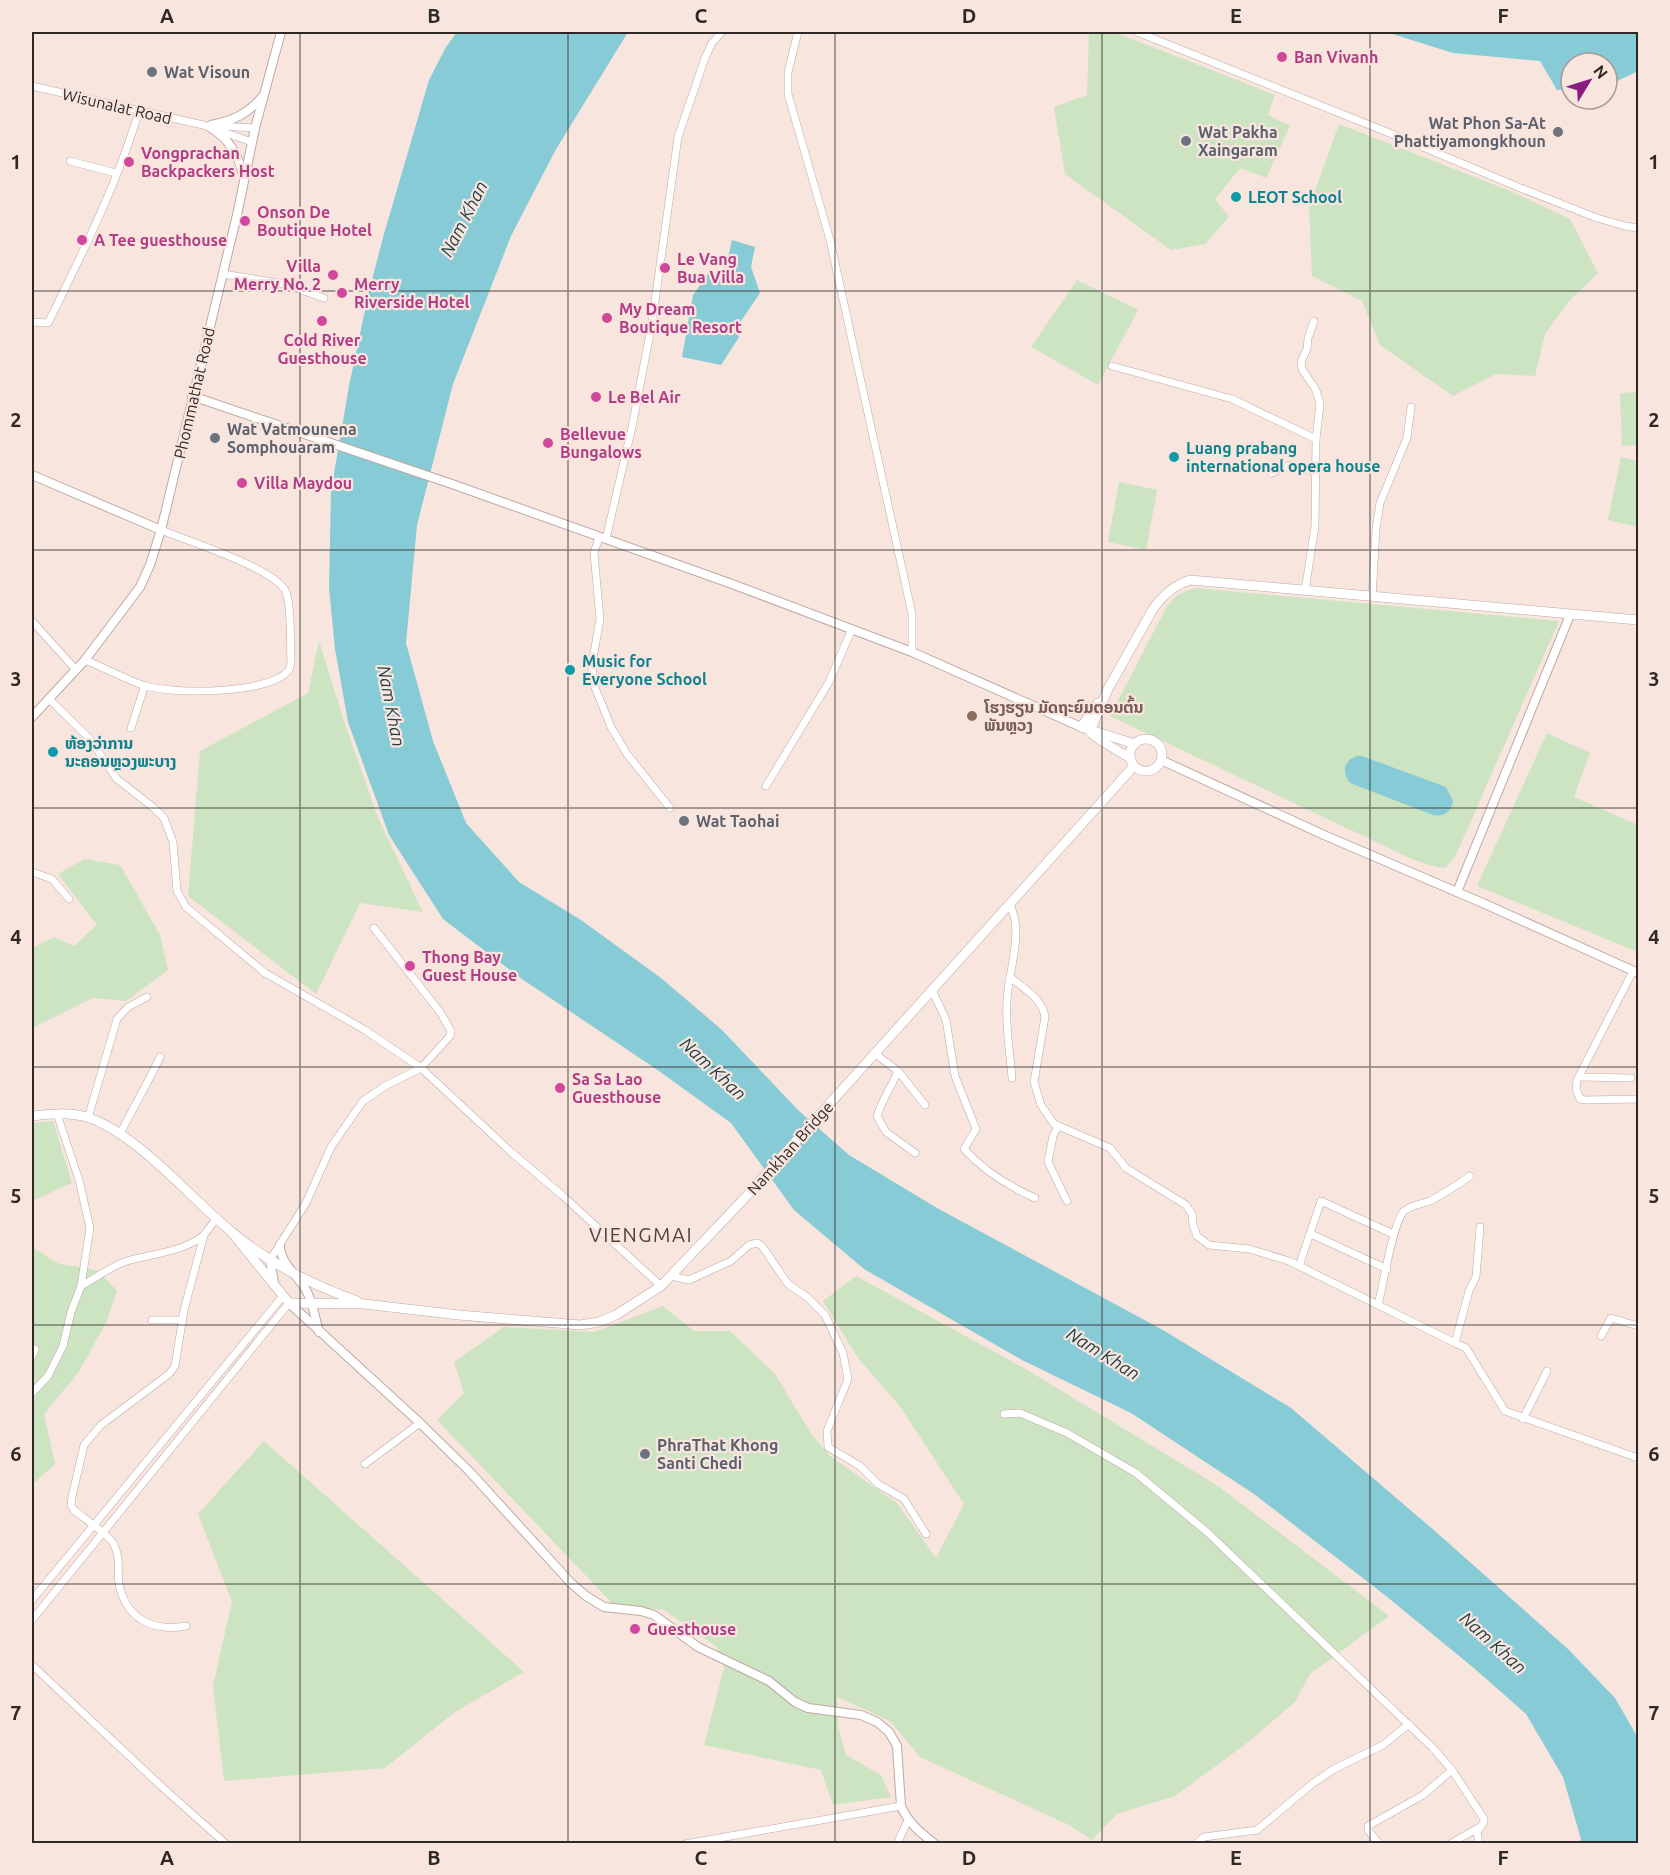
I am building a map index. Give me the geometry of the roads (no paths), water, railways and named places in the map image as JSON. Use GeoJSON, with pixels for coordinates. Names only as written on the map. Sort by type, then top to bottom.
{"type":"FeatureCollection","features":[{"type":"Feature","properties":{"kind":"main road"},"geometry":{"type":"LineString","coordinates":[[1085,729],[1160,598],[1180,583],[1190,580],[1638,620]]}},
{"type":"Feature","properties":{"kind":"main road"},"geometry":{"type":"LineString","coordinates":[[1085,729],[1135,744]]}},
{"type":"Feature","properties":{"kind":"main road"},"geometry":{"type":"LineString","coordinates":[[1085,729],[1142,770],[1151,770],[1156,767],[1161,760],[1161,750],[1153,741],[1143,739],[1131,749],[1132,762]]}},
{"type":"Feature","properties":{"kind":"main road","name":"Namkhan Bridge"},"geometry":{"type":"LineString","coordinates":[[364,1304],[580,1325],[599,1322],[616,1315],[661,1286],[741,1202],[1010,905],[1132,762]]}},
{"type":"Feature","properties":{"kind":"main road"},"geometry":{"type":"LineString","coordinates":[[32,1116],[57,1114],[88,1118],[120,1134],[147,1155],[233,1234],[270,1260],[294,1275],[364,1304]]}},
{"type":"Feature","properties":{"kind":"main road"},"geometry":{"type":"LineString","coordinates":[[233,1234],[283,1297],[311,1303],[364,1304]]}},
{"type":"Feature","properties":{"kind":"street","name":"Phommathat Road"},"geometry":{"type":"LineString","coordinates":[[32,717],[85,660],[140,587],[150,565],[161,530],[223,274],[255,128],[281,32]]}},
{"type":"Feature","properties":{"kind":"street"},"geometry":{"type":"LineString","coordinates":[[670,808],[627,754],[611,727],[594,685],[592,664],[600,619],[594,553],[602,538],[632,427],[652,323],[678,137],[705,58],[712,43],[722,32]]}},
{"type":"Feature","properties":{"kind":"street"},"geometry":{"type":"LineString","coordinates":[[798,32],[788,72],[788,94],[832,252],[912,614],[912,652]]}},
{"type":"Feature","properties":{"kind":"street"},"geometry":{"type":"LineString","coordinates":[[1137,32],[1597,218],[1638,228]]}},
{"type":"Feature","properties":{"kind":"street","name":"Wisunalat Road"},"geometry":{"type":"LineString","coordinates":[[32,86],[208,126],[252,142]]}},
{"type":"Feature","properties":{"kind":"street"},"geometry":{"type":"LineString","coordinates":[[208,126],[239,117],[264,95]]}},
{"type":"Feature","properties":{"kind":"street"},"geometry":{"type":"LineString","coordinates":[[32,322],[48,323],[103,211],[116,173],[128,148],[139,111]]}},
{"type":"Feature","properties":{"kind":"street"},"geometry":{"type":"LineString","coordinates":[[208,126],[230,144],[241,164],[244,179]]}},
{"type":"Feature","properties":{"kind":"street","name":"Wisunalat Road"},"geometry":{"type":"LineString","coordinates":[[208,126],[255,128]]}},
{"type":"Feature","properties":{"kind":"street"},"geometry":{"type":"LineString","coordinates":[[70,161],[116,173]]}},
{"type":"Feature","properties":{"kind":"street"},"geometry":{"type":"LineString","coordinates":[[223,274],[284,284],[324,298]]}},
{"type":"Feature","properties":{"kind":"street"},"geometry":{"type":"LineString","coordinates":[[1305,591],[1315,526],[1316,439],[1320,404],[1316,390],[1300,362],[1314,321]]}},
{"type":"Feature","properties":{"kind":"street"},"geometry":{"type":"LineString","coordinates":[[1112,366],[1232,399],[1316,439]]}},
{"type":"Feature","properties":{"kind":"street"},"geometry":{"type":"LineString","coordinates":[[192,396],[449,483],[852,629],[912,652],[1085,729]]}},
{"type":"Feature","properties":{"kind":"street"},"geometry":{"type":"LineString","coordinates":[[1372,597],[1380,502],[1407,438],[1411,407]]}},
{"type":"Feature","properties":{"kind":"street"},"geometry":{"type":"LineString","coordinates":[[1272,473],[1290,465],[1316,472]]}},
{"type":"Feature","properties":{"kind":"street"},"geometry":{"type":"LineString","coordinates":[[32,476],[260,570],[281,585],[288,598],[290,667],[286,674],[273,681],[249,688],[178,691],[145,686],[85,660]]}},
{"type":"Feature","properties":{"kind":"street"},"geometry":{"type":"LineString","coordinates":[[1457,892],[1570,615]]}},
{"type":"Feature","properties":{"kind":"street"},"geometry":{"type":"LineString","coordinates":[[32,621],[76,669]]}},
{"type":"Feature","properties":{"kind":"street"},"geometry":{"type":"LineString","coordinates":[[766,786],[829,682],[852,629]]}},
{"type":"Feature","properties":{"kind":"street"},"geometry":{"type":"LineString","coordinates":[[131,728],[145,686]]}},
{"type":"Feature","properties":{"kind":"street"},"geometry":{"type":"LineString","coordinates":[[50,699],[89,738],[117,779],[164,818],[173,842],[177,891],[186,907],[265,973],[365,1030],[421,1068],[661,1286]]}},
{"type":"Feature","properties":{"kind":"street"},"geometry":{"type":"LineString","coordinates":[[1161,760],[1313,830],[1636,972],[1576,1083],[1581,1099],[1638,1099]]}},
{"type":"Feature","properties":{"kind":"street"},"geometry":{"type":"LineString","coordinates":[[32,872],[52,879],[69,899]]}},
{"type":"Feature","properties":{"kind":"street"},"geometry":{"type":"LineString","coordinates":[[1010,905],[1016,917],[1015,944],[1008,988],[1007,1025],[1012,1078]]}},
{"type":"Feature","properties":{"kind":"street"},"geometry":{"type":"LineString","coordinates":[[374,928],[440,1012],[451,1031],[450,1036],[421,1068],[385,1086],[363,1101],[331,1147],[306,1203],[270,1260],[271,1277],[283,1297],[470,1472],[585,1596],[604,1607],[641,1611],[654,1615],[698,1647],[769,1681],[795,1702],[808,1708],[861,1714],[877,1722],[889,1732],[897,1746],[901,1806],[908,1820],[935,1844]]}},
{"type":"Feature","properties":{"kind":"street"},"geometry":{"type":"LineString","coordinates":[[1010,977],[1044,1009],[1045,1017],[1034,1082],[1041,1105],[1054,1125],[1110,1148],[1126,1168],[1186,1205],[1192,1214],[1197,1236],[1209,1245],[1249,1249],[1289,1261],[1466,1348],[1505,1411],[1638,1458]]}},
{"type":"Feature","properties":{"kind":"street"},"geometry":{"type":"LineString","coordinates":[[932,990],[946,1020],[955,1076],[976,1129],[964,1149],[990,1173],[1010,1187],[1035,1198]]}},
{"type":"Feature","properties":{"kind":"street"},"geometry":{"type":"LineString","coordinates":[[88,1118],[117,1019],[129,1007],[147,997]]}},
{"type":"Feature","properties":{"kind":"street"},"geometry":{"type":"LineString","coordinates":[[874,1053],[898,1071],[926,1105]]}},
{"type":"Feature","properties":{"kind":"street"},"geometry":{"type":"LineString","coordinates":[[120,1134],[134,1106],[146,1089],[160,1057]]}},
{"type":"Feature","properties":{"kind":"street"},"geometry":{"type":"LineString","coordinates":[[898,1071],[877,1116],[886,1131],[915,1153]]}},
{"type":"Feature","properties":{"kind":"street"},"geometry":{"type":"LineString","coordinates":[[1581,1077],[1631,1078]]}},
{"type":"Feature","properties":{"kind":"street"},"geometry":{"type":"LineString","coordinates":[[32,1393],[48,1376],[63,1346],[71,1312],[81,1286],[90,1227],[79,1180],[57,1114]]}},
{"type":"Feature","properties":{"kind":"street"},"geometry":{"type":"LineString","coordinates":[[1058,1126],[1053,1136],[1048,1162],[1067,1201]]}},
{"type":"Feature","properties":{"kind":"street"},"geometry":{"type":"LineString","coordinates":[[1378,1305],[1393,1234],[1403,1212],[1430,1201],[1470,1176]]}},
{"type":"Feature","properties":{"kind":"street"},"geometry":{"type":"LineString","coordinates":[[1301,1267],[1301,1260],[1321,1201],[1393,1234]]}},
{"type":"Feature","properties":{"kind":"street"},"geometry":{"type":"LineString","coordinates":[[81,1286],[124,1262],[172,1250],[196,1241],[204,1235],[216,1219]]}},
{"type":"Feature","properties":{"kind":"street"},"geometry":{"type":"LineString","coordinates":[[1455,1343],[1476,1277],[1480,1227]]}},
{"type":"Feature","properties":{"kind":"street"},"geometry":{"type":"LineString","coordinates":[[1311,1234],[1387,1269]]}},
{"type":"Feature","properties":{"kind":"street"},"geometry":{"type":"LineString","coordinates":[[186,1626],[159,1628],[147,1624],[132,1611],[124,1601],[121,1591],[118,1557],[114,1544],[71,1505],[84,1445],[104,1423],[169,1374],[175,1366],[183,1320],[204,1235]]}},
{"type":"Feature","properties":{"kind":"street"},"geometry":{"type":"LineString","coordinates":[[280,1245],[282,1257],[306,1290],[319,1332]]}},
{"type":"Feature","properties":{"kind":"street"},"geometry":{"type":"LineString","coordinates":[[671,1276],[689,1280],[731,1261],[749,1245],[762,1246],[788,1284],[807,1297],[825,1315],[843,1353],[848,1379],[827,1431],[828,1447],[860,1466],[879,1484],[904,1499],[926,1534]]}},
{"type":"Feature","properties":{"kind":"street"},"geometry":{"type":"LineString","coordinates":[[32,1600],[283,1297]]}},
{"type":"Feature","properties":{"kind":"street"},"geometry":{"type":"LineString","coordinates":[[32,1620],[156,1468],[283,1297]]}},
{"type":"Feature","properties":{"kind":"street"},"geometry":{"type":"LineString","coordinates":[[1601,1336],[1611,1318],[1638,1326]]}},
{"type":"Feature","properties":{"kind":"street"},"geometry":{"type":"LineString","coordinates":[[152,1320],[183,1320]]}},
{"type":"Feature","properties":{"kind":"street"},"geometry":{"type":"LineString","coordinates":[[1523,1420],[1547,1371]]}},
{"type":"Feature","properties":{"kind":"street"},"geometry":{"type":"LineString","coordinates":[[1004,1414],[1020,1413],[1067,1432],[1136,1473],[1207,1532],[1304,1622],[1340,1661],[1409,1724],[1452,1770],[1484,1822],[1450,1844]]}},
{"type":"Feature","properties":{"kind":"street"},"geometry":{"type":"LineString","coordinates":[[365,1464],[420,1423]]}},
{"type":"Feature","properties":{"kind":"street"},"geometry":{"type":"LineString","coordinates":[[147,1460],[156,1468]]}},
{"type":"Feature","properties":{"kind":"street"},"geometry":{"type":"LineString","coordinates":[[32,1665],[226,1844]]}},
{"type":"Feature","properties":{"kind":"street"},"geometry":{"type":"LineString","coordinates":[[1196,1844],[1204,1837],[1257,1830],[1312,1784],[1334,1769],[1383,1745],[1409,1724]]}},
{"type":"Feature","properties":{"kind":"street"},"geometry":{"type":"LineString","coordinates":[[1379,1844],[1368,1830],[1368,1826],[1423,1795],[1452,1770]]}},
{"type":"Feature","properties":{"kind":"street"},"geometry":{"type":"LineString","coordinates":[[685,1844],[901,1806]]}},
{"type":"Feature","properties":{"kind":"street"},"geometry":{"type":"LineString","coordinates":[[897,1844],[908,1820]]}},
{"type":"Feature","properties":{"kind":"street"},"geometry":{"type":"LineString","coordinates":[[1478,1828],[1479,1844]]}},
{"type":"Feature","properties":{"kind":"water","name":"Nam Khan"},"geometry":{"type":"Polygon","coordinates":[[[457,32],[628,32],[555,151],[511,236],[453,384],[417,525],[406,643],[433,741],[466,823],[519,882],[581,920],[661,978],[722,1030],[798,1110],[849,1155],[937,1208],[1163,1330],[1291,1408],[1436,1532],[1568,1649],[1615,1698],[1638,1738],[1638,1843],[1580,1843],[1581,1839],[1563,1777],[1526,1714],[1386,1596],[1254,1494],[1131,1413],[1022,1360],[864,1269],[794,1210],[731,1123],[659,1071],[522,979],[443,919],[389,835],[348,722],[335,649],[329,588],[331,491],[349,386],[369,291],[429,80],[446,47],[457,32]]]}},
{"type":"Feature","properties":{"kind":"water"},"geometry":{"type":"Polygon","coordinates":[[[1386,32],[1638,32],[1638,71],[1619,80],[1619,51],[1559,51],[1559,90],[1540,61],[1453,53],[1386,32]]]}},
{"type":"Feature","properties":{"kind":"water"},"geometry":{"type":"Polygon","coordinates":[[[732,240],[755,247],[751,267],[760,293],[737,327],[739,337],[721,365],[682,357],[693,295],[710,271],[724,274],[732,240]]]}},
{"type":"Feature","properties":{"kind":"water"},"geometry":{"type":"Polygon","coordinates":[[[1357,756],[1446,787],[1453,801],[1451,808],[1444,814],[1433,815],[1350,783],[1345,775],[1345,767],[1349,760],[1357,756]]]}},
{"type":"Feature","properties":{"kind":"place","name":"Ban Vivanh"},"geometry":{"type":"Point","coordinates":[1282,57]}},
{"type":"Feature","properties":{"kind":"place","name":"Wat Visoun"},"geometry":{"type":"Point","coordinates":[152,72]}},
{"type":"Feature","properties":{"kind":"place","name":"Wat Phon Sa-At Phattiyamongkhoun"},"geometry":{"type":"Point","coordinates":[1558,132]}},
{"type":"Feature","properties":{"kind":"place","name":"Wat Pakha Xaingaram"},"geometry":{"type":"Point","coordinates":[1186,141]}},
{"type":"Feature","properties":{"kind":"place","name":"Vongprachan Backpackers Host"},"geometry":{"type":"Point","coordinates":[129,162]}},
{"type":"Feature","properties":{"kind":"place","name":"LEOT School"},"geometry":{"type":"Point","coordinates":[1236,197]}},
{"type":"Feature","properties":{"kind":"place","name":"Onson De Boutique Hotel"},"geometry":{"type":"Point","coordinates":[245,221]}},
{"type":"Feature","properties":{"kind":"place","name":"A Tee guesthouse"},"geometry":{"type":"Point","coordinates":[82,240]}},
{"type":"Feature","properties":{"kind":"place","name":"Le Vang Bua Villa"},"geometry":{"type":"Point","coordinates":[665,268]}},
{"type":"Feature","properties":{"kind":"place","name":"Villa Merry No. 2"},"geometry":{"type":"Point","coordinates":[333,275]}},
{"type":"Feature","properties":{"kind":"place","name":"Merry Riverside Hotel"},"geometry":{"type":"Point","coordinates":[342,293]}},
{"type":"Feature","properties":{"kind":"place","name":"My Dream Boutique Resort"},"geometry":{"type":"Point","coordinates":[607,318]}},
{"type":"Feature","properties":{"kind":"place","name":"Cold River Guesthouse"},"geometry":{"type":"Point","coordinates":[322,321]}},
{"type":"Feature","properties":{"kind":"place","name":"Le Bel Air"},"geometry":{"type":"Point","coordinates":[596,397]}},
{"type":"Feature","properties":{"kind":"place","name":"Wat Vatmounena Somphouaram"},"geometry":{"type":"Point","coordinates":[215,438]}},
{"type":"Feature","properties":{"kind":"place","name":"Bellevue Bungalows"},"geometry":{"type":"Point","coordinates":[548,443]}},
{"type":"Feature","properties":{"kind":"place","name":"Luang prabang international opera house"},"geometry":{"type":"Point","coordinates":[1174,457]}},
{"type":"Feature","properties":{"kind":"place","name":"Villa Maydou"},"geometry":{"type":"Point","coordinates":[242,483]}},
{"type":"Feature","properties":{"kind":"place","name":"Music for Everyone School"},"geometry":{"type":"Point","coordinates":[570,670]}},
{"type":"Feature","properties":{"kind":"place","name":"ໂຮງຮຽນ ມັດຖະຍົມຕອນຕົ້ນ ພັນຫຼວງ"},"geometry":{"type":"Point","coordinates":[972,716]}},
{"type":"Feature","properties":{"kind":"place","name":"ຫ້ອງວ່າການ ນະຄອນຫຼວງພະບາງ"},"geometry":{"type":"Point","coordinates":[53,752]}},
{"type":"Feature","properties":{"kind":"place","name":"Wat Taohai"},"geometry":{"type":"Point","coordinates":[684,821]}},
{"type":"Feature","properties":{"kind":"place","name":"Thong Bay Guest House"},"geometry":{"type":"Point","coordinates":[410,966]}},
{"type":"Feature","properties":{"kind":"place","name":"Sa Sa Lao Guesthouse"},"geometry":{"type":"Point","coordinates":[560,1088]}},
{"type":"Feature","properties":{"kind":"place","name":"PhraThat Khong Santi Chedi"},"geometry":{"type":"Point","coordinates":[645,1454]}},
{"type":"Feature","properties":{"kind":"place","name":"Guesthouse"},"geometry":{"type":"Point","coordinates":[635,1629]}},
{"type":"Feature","properties":{"kind":"district","name":"VIENGMAI"},"geometry":{"type":"Point","coordinates":[641,1235]}}]}
